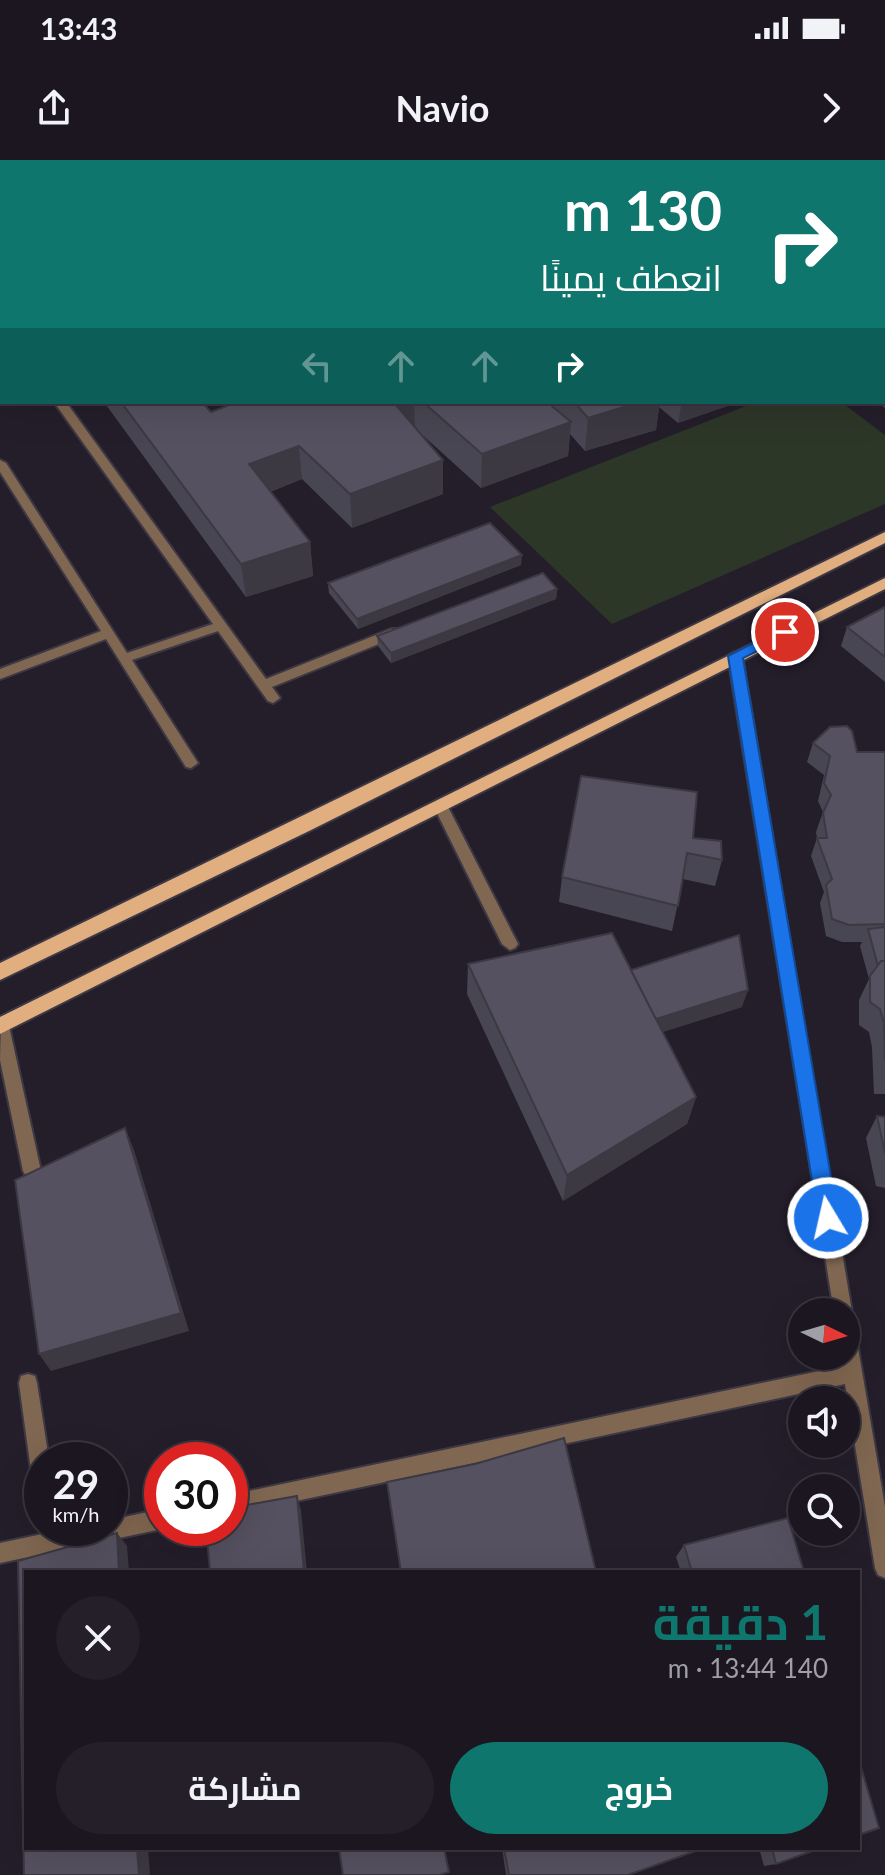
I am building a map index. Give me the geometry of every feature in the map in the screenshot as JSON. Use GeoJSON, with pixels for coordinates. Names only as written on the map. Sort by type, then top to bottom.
{"type":"FeatureCollection","features":[{"type":"Feature","properties":{"kind":"main road"},"geometry":{"type":"LineString","coordinates":[[0,972],[303,826],[885,537]]}},
{"type":"Feature","properties":{"kind":"main road"},"geometry":{"type":"LineString","coordinates":[[0,1026],[885,583]]}},
{"type":"Feature","properties":{"kind":"street"},"geometry":{"type":"LineString","coordinates":[[61,404],[273,698]]}},
{"type":"Feature","properties":{"kind":"street"},"geometry":{"type":"LineString","coordinates":[[0,463],[191,763]]}},
{"type":"Feature","properties":{"kind":"street"},"geometry":{"type":"LineString","coordinates":[[125,658],[221,626]]}},
{"type":"Feature","properties":{"kind":"street"},"geometry":{"type":"LineString","coordinates":[[264,685],[405,628]]}},
{"type":"Feature","properties":{"kind":"street"},"geometry":{"type":"LineString","coordinates":[[0,674],[109,633]]}},
{"type":"Feature","properties":{"kind":"street"},"geometry":{"type":"LineString","coordinates":[[735,656],[841,1298]]}},
{"type":"Feature","properties":{"kind":"street"},"geometry":{"type":"LineString","coordinates":[[440,805],[510,944]]}},
{"type":"Feature","properties":{"kind":"street"},"geometry":{"type":"LineString","coordinates":[[0,1026],[32,1171]]}},
{"type":"Feature","properties":{"kind":"street"},"geometry":{"type":"LineString","coordinates":[[853,1370],[878,1478],[885,1568]]}},
{"type":"Feature","properties":{"kind":"street"},"geometry":{"type":"LineString","coordinates":[[248,1501],[853,1373]]}},
{"type":"Feature","properties":{"kind":"street"},"geometry":{"type":"LineString","coordinates":[[28,1383],[37,1442]]}},
{"type":"Feature","properties":{"kind":"street"},"geometry":{"type":"LineString","coordinates":[[0,1553],[24,1544]]}},
{"type":"Feature","properties":{"kind":"green space"},"geometry":{"type":"Polygon","coordinates":[[[751,404],[844,404],[885,435],[885,504],[612,624],[490,507],[751,404]]]}},
{"type":"Feature","properties":{"kind":"building"},"geometry":{"type":"Polygon","coordinates":[[[122,404],[204,404],[211,412],[232,404],[395,404],[443,460],[350,494],[299,446],[249,464],[310,542],[241,564],[122,404]]]}},
{"type":"Feature","properties":{"kind":"building"},"geometry":{"type":"Polygon","coordinates":[[[425,404],[549,404],[571,422],[482,454],[425,404]]]}},
{"type":"Feature","properties":{"kind":"building"},"geometry":{"type":"Polygon","coordinates":[[[576,404],[634,404],[588,418],[576,404]]]}},
{"type":"Feature","properties":{"kind":"building"},"geometry":{"type":"Polygon","coordinates":[[[490,523],[522,555],[357,619],[328,583],[490,523]]]}},
{"type":"Feature","properties":{"kind":"building"},"geometry":{"type":"Polygon","coordinates":[[[543,573],[557,589],[391,653],[377,636],[543,573]]]}},
{"type":"Feature","properties":{"kind":"building"},"geometry":{"type":"Polygon","coordinates":[[[885,607],[885,657],[847,627],[885,607]]]}},
{"type":"Feature","properties":{"kind":"building"},"geometry":{"type":"Polygon","coordinates":[[[847,726],[852,731],[857,752],[885,752],[885,924],[849,925],[832,919],[826,885],[832,879],[817,838],[827,838],[823,813],[831,795],[824,783],[830,756],[813,743],[830,727],[847,726]]]}},
{"type":"Feature","properties":{"kind":"building"},"geometry":{"type":"Polygon","coordinates":[[[581,776],[697,792],[693,838],[721,841],[722,860],[687,853],[678,906],[562,877],[581,776]]]}},
{"type":"Feature","properties":{"kind":"building"},"geometry":{"type":"Polygon","coordinates":[[[885,927],[885,961],[878,966],[868,929],[885,927]]]}},
{"type":"Feature","properties":{"kind":"building"},"geometry":{"type":"Polygon","coordinates":[[[612,933],[696,1097],[567,1175],[468,964],[612,933]]]}},
{"type":"Feature","properties":{"kind":"building"},"geometry":{"type":"Polygon","coordinates":[[[739,935],[748,990],[656,1019],[631,970],[739,935]]]}},
{"type":"Feature","properties":{"kind":"building"},"geometry":{"type":"Polygon","coordinates":[[[881,961],[885,961],[885,1061],[884,1023],[880,1009],[870,1002],[870,976],[881,961]]]}},
{"type":"Feature","properties":{"kind":"building"},"geometry":{"type":"Polygon","coordinates":[[[877,1116],[885,1117],[885,1153],[877,1116]]]}},
{"type":"Feature","properties":{"kind":"building"},"geometry":{"type":"Polygon","coordinates":[[[125,1128],[181,1313],[39,1354],[15,1180],[125,1128]]]}},
{"type":"Feature","properties":{"kind":"building"},"geometry":{"type":"Polygon","coordinates":[[[564,1438],[596,1570],[401,1570],[387,1482],[475,1464],[564,1438]]]}},
{"type":"Feature","properties":{"kind":"building"},"geometry":{"type":"Polygon","coordinates":[[[297,1496],[304,1570],[210,1570],[208,1546],[248,1546],[248,1505],[297,1496]]]}},
{"type":"Feature","properties":{"kind":"building"},"geometry":{"type":"Polygon","coordinates":[[[788,1518],[788,1546],[796,1546],[803,1570],[691,1570],[684,1545],[788,1518]]]}},
{"type":"Feature","properties":{"kind":"building"},"geometry":{"type":"Polygon","coordinates":[[[71,1546],[118,1546],[119,1570],[24,1570],[24,1850],[137,1850],[139,1875],[24,1875],[18,1561],[71,1546]]]}},
{"type":"Feature","properties":{"kind":"building"},"geometry":{"type":"Polygon","coordinates":[[[860,1764],[879,1828],[860,1834],[860,1764]]]}},
{"type":"Feature","properties":{"kind":"building"},"geometry":{"type":"Polygon","coordinates":[[[339,1850],[444,1850],[449,1872],[439,1875],[343,1875],[339,1850]]]}},
{"type":"Feature","properties":{"kind":"building"},"geometry":{"type":"Polygon","coordinates":[[[504,1850],[698,1850],[628,1875],[509,1875],[504,1850]]]}},
{"type":"Feature","properties":{"kind":"building"},"geometry":{"type":"Polygon","coordinates":[[[772,1850],[815,1850],[776,1864],[772,1850]]]}},
{"type":"Feature","properties":{"kind":"route"},"geometry":{"type":"LineString","coordinates":[[785,632],[735,656],[828,1218]]}}]}
